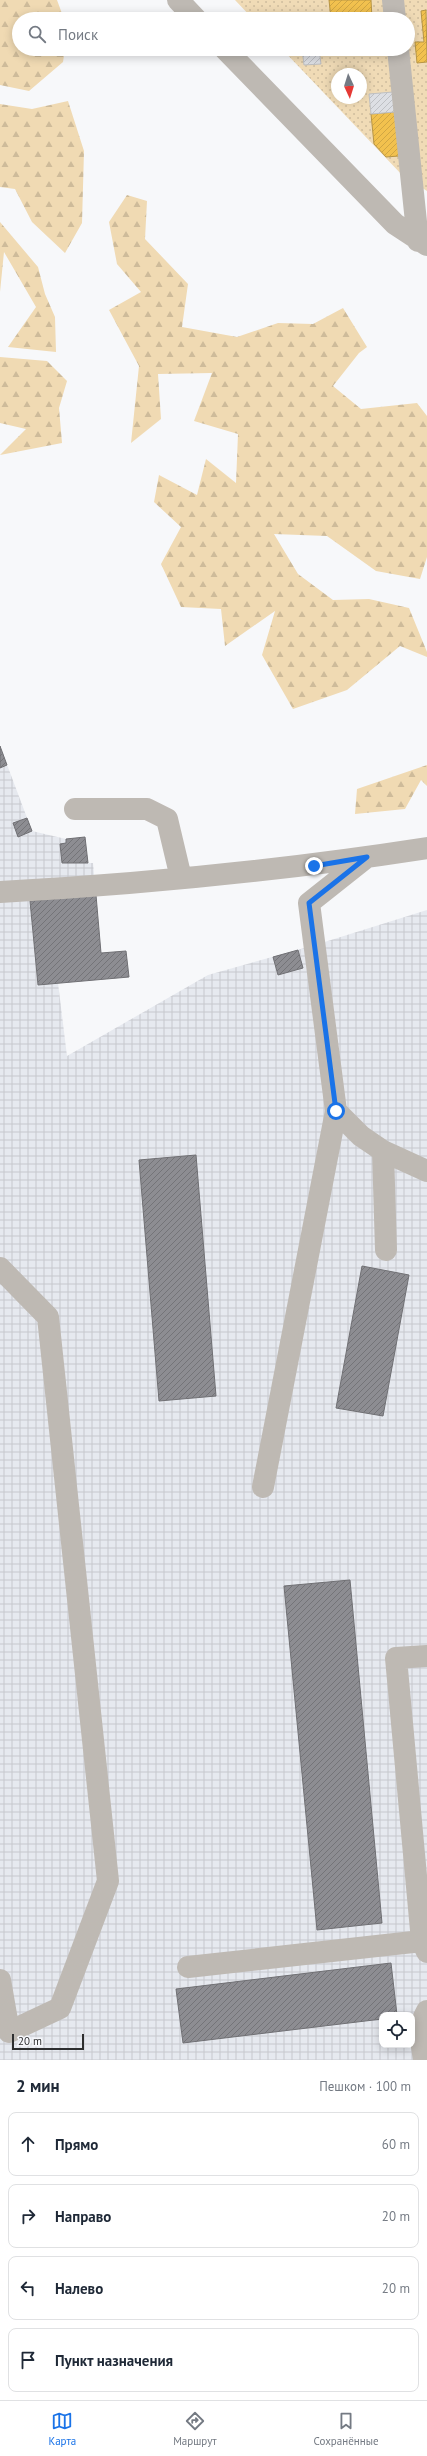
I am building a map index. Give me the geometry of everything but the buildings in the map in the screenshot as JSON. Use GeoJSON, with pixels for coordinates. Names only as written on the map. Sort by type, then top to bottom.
{"type":"FeatureCollection","features":[{"type":"Feature","properties":{"kind":"street"},"geometry":{"type":"LineString","coordinates":[[178,0],[189,12]]}},
{"type":"Feature","properties":{"kind":"street"},"geometry":{"type":"LineString","coordinates":[[393,0],[394,12]]}},
{"type":"Feature","properties":{"kind":"street"},"geometry":{"type":"LineString","coordinates":[[232,56],[394,224],[423,243]]}},
{"type":"Feature","properties":{"kind":"street"},"geometry":{"type":"LineString","coordinates":[[399,56],[423,243]]}},
{"type":"Feature","properties":{"kind":"street"},"geometry":{"type":"LineString","coordinates":[[74,809],[147,809],[167,820],[181,878]]}},
{"type":"Feature","properties":{"kind":"street"},"geometry":{"type":"LineString","coordinates":[[0,892],[314,866],[427,848]]}},
{"type":"Feature","properties":{"kind":"street"},"geometry":{"type":"LineString","coordinates":[[263,1487],[336,1111],[309,903],[367,857]]}},
{"type":"Feature","properties":{"kind":"street"},"geometry":{"type":"LineString","coordinates":[[336,1111],[361,1136],[383,1151],[427,1171]]}},
{"type":"Feature","properties":{"kind":"street"},"geometry":{"type":"LineString","coordinates":[[383,1151],[386,1250]]}},
{"type":"Feature","properties":{"kind":"street"},"geometry":{"type":"LineString","coordinates":[[0,1268],[48,1317],[108,1881],[60,2008],[9,2032],[0,1980]]}},
{"type":"Feature","properties":{"kind":"street"},"geometry":{"type":"LineString","coordinates":[[188,1967],[425,1946],[396,1658],[427,1656]]}},
{"type":"Feature","properties":{"kind":"street"},"geometry":{"type":"LineString","coordinates":[[424,2060],[419,2027],[427,2010]]}},
{"type":"Feature","properties":{"kind":"shaded area"},"geometry":{"type":"Polygon","coordinates":[[[235,0],[427,0],[427,191],[403,176],[334,104],[367,104],[367,68],[331,68],[331,100],[289,56],[415,56],[415,12],[246,12],[235,0]]]}},
{"type":"Feature","properties":{"kind":"shaded area"},"geometry":{"type":"Polygon","coordinates":[[[0,746],[32,831],[66,839],[85,837],[88,863],[93,863],[96,895],[30,901],[38,985],[58,983],[67,1056],[208,975],[315,945],[427,910],[427,2060],[0,2060],[0,746]]]}},
{"type":"Feature","properties":{"kind":"green space"},"geometry":{"type":"Polygon","coordinates":[[[0,0],[57,0],[61,12],[12,12],[12,56],[64,56],[63,62],[29,91],[0,85],[0,0]]]}},
{"type":"Feature","properties":{"kind":"green space"},"geometry":{"type":"Polygon","coordinates":[[[68,101],[84,151],[82,223],[65,253],[32,222],[15,189],[0,187],[0,104],[32,109],[68,101]]]}},
{"type":"Feature","properties":{"kind":"green space"},"geometry":{"type":"Polygon","coordinates":[[[127,195],[147,201],[145,239],[188,284],[182,327],[237,337],[278,323],[313,324],[343,308],[367,347],[359,353],[333,386],[361,409],[417,403],[427,416],[427,557],[420,579],[376,571],[327,536],[274,534],[298,574],[333,600],[369,599],[409,608],[427,652],[427,657],[400,646],[347,690],[293,709],[262,655],[275,611],[225,646],[221,609],[181,607],[161,564],[181,527],[154,502],[159,475],[197,495],[206,459],[236,483],[238,434],[194,421],[212,373],[158,374],[161,419],[131,443],[139,366],[109,310],[141,292],[117,264],[109,222],[127,195]]]}},
{"type":"Feature","properties":{"kind":"green space"},"geometry":{"type":"Polygon","coordinates":[[[0,222],[38,267],[45,294],[55,317],[56,352],[8,347],[36,307],[4,252],[0,292],[0,222]]]}},
{"type":"Feature","properties":{"kind":"green space"},"geometry":{"type":"Polygon","coordinates":[[[0,357],[47,361],[67,381],[59,408],[62,443],[0,455],[26,429],[0,423],[0,357]]]}},
{"type":"Feature","properties":{"kind":"green space"},"geometry":{"type":"Polygon","coordinates":[[[427,765],[427,786],[421,780],[405,809],[355,814],[357,789],[427,765]]]}},
{"type":"Feature","properties":{"kind":"route"},"geometry":{"type":"LineString","coordinates":[[314,866],[367,857],[309,903],[336,1111]]}}]}
